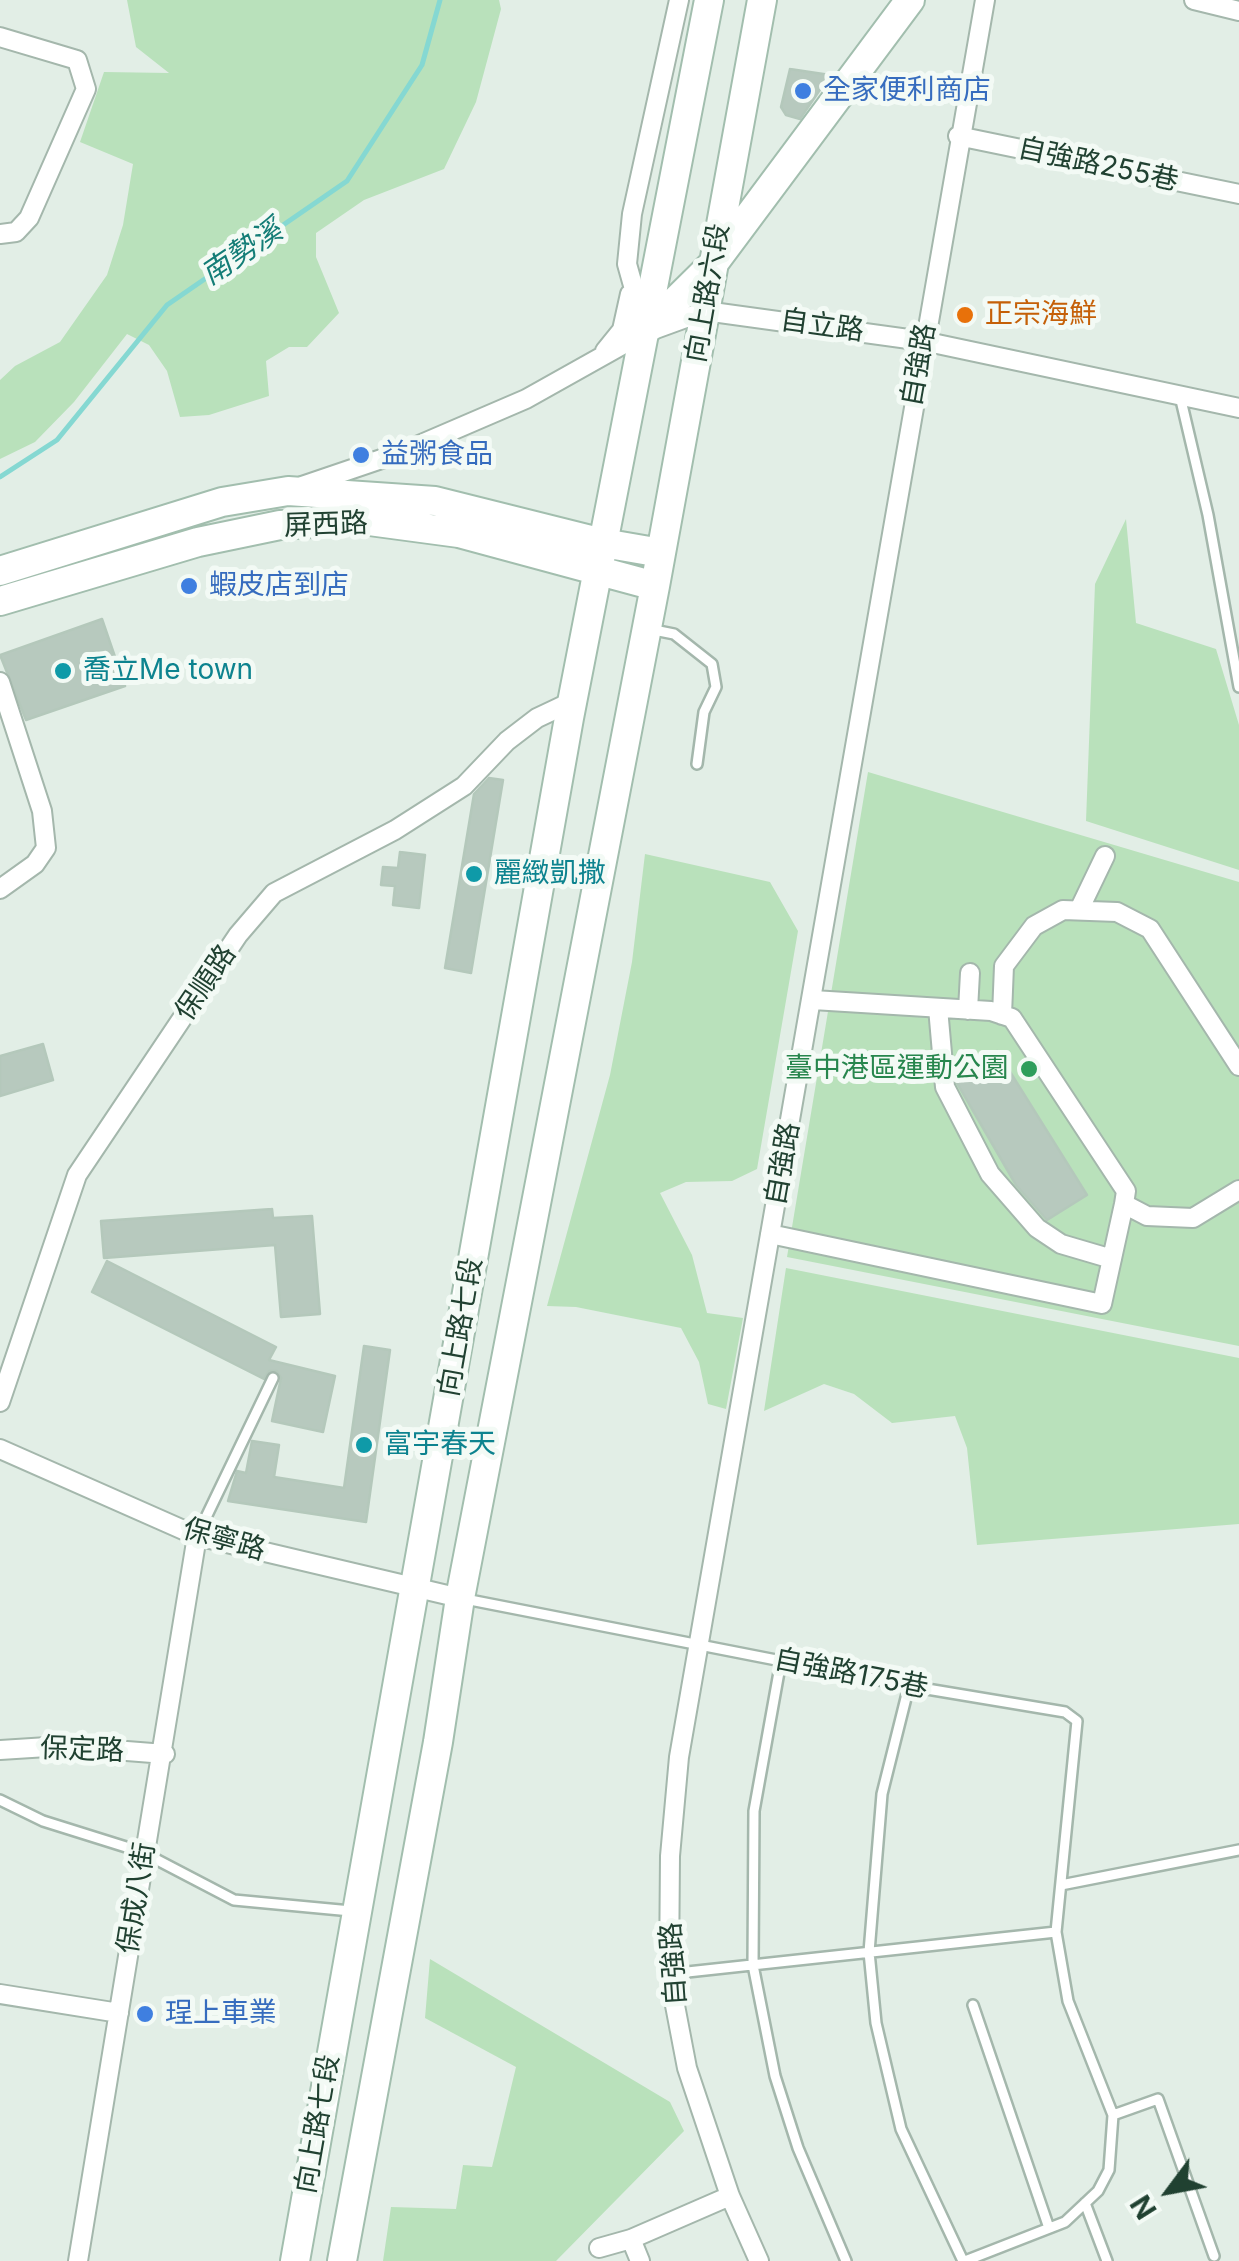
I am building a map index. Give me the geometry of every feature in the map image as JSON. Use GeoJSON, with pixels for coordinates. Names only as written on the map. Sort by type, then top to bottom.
{"type":"FeatureCollection","features":[{"type":"Feature","properties":{"kind":"main road","name":"向上路六段"},"geometry":{"type":"LineString","coordinates":[[601,557],[709,0]]}},
{"type":"Feature","properties":{"kind":"main road","name":"向上路六段"},"geometry":{"type":"LineString","coordinates":[[655,586],[762,0]]}},
{"type":"Feature","properties":{"kind":"main road"},"geometry":{"type":"LineString","coordinates":[[643,328],[714,263],[910,0]]}},
{"type":"Feature","properties":{"kind":"main road","name":"屏西路"},"geometry":{"type":"LineString","coordinates":[[0,571],[222,502],[288,491],[435,500],[601,557],[655,586]]}},
{"type":"Feature","properties":{"kind":"main road","name":"屏西路"},"geometry":{"type":"LineString","coordinates":[[0,601],[198,542],[280,525],[362,520],[601,557],[660,552]]}},
{"type":"Feature","properties":{"kind":"main road","name":"向上路七段"},"geometry":{"type":"LineString","coordinates":[[295,2261],[354,1912],[417,1590],[601,557]]}},
{"type":"Feature","properties":{"kind":"main road","name":"向上路七段"},"geometry":{"type":"LineString","coordinates":[[342,2261],[438,1742],[460,1598],[655,586]]}},
{"type":"Feature","properties":{"kind":"street"},"geometry":{"type":"LineString","coordinates":[[600,357],[622,330],[630,308],[632,214],[678,0]]}},
{"type":"Feature","properties":{"kind":"street","name":"自強路"},"geometry":{"type":"LineString","coordinates":[[758,2261],[730,2196],[687,2068],[669,1974],[670,1856],[695,1642],[813,1000],[984,0]]}},
{"type":"Feature","properties":{"kind":"street"},"geometry":{"type":"LineString","coordinates":[[1194,0],[1239,11]]}},
{"type":"Feature","properties":{"kind":"street"},"geometry":{"type":"LineString","coordinates":[[0,37],[77,60],[86,90],[29,218],[16,232],[0,234]]}},
{"type":"Feature","properties":{"kind":"street","name":"自強路255巷"},"geometry":{"type":"LineString","coordinates":[[958,136],[1239,194]]}},
{"type":"Feature","properties":{"kind":"street"},"geometry":{"type":"LineString","coordinates":[[630,283],[643,328]]}},
{"type":"Feature","properties":{"kind":"street","name":"自立路"},"geometry":{"type":"LineString","coordinates":[[643,328],[705,310],[923,341],[1239,408]]}},
{"type":"Feature","properties":{"kind":"street","name":"屏西路"},"geometry":{"type":"LineString","coordinates":[[288,491],[405,451],[526,399],[643,328]]}},
{"type":"Feature","properties":{"kind":"street"},"geometry":{"type":"LineString","coordinates":[[0,682],[42,810],[46,848],[35,864],[0,888]]}},
{"type":"Feature","properties":{"kind":"street","name":"保順路"},"geometry":{"type":"LineString","coordinates":[[0,1402],[77,1174],[238,935],[274,893],[395,830],[464,786],[507,740],[573,701]]}},
{"type":"Feature","properties":{"kind":"street"},"geometry":{"type":"LineString","coordinates":[[1080,908],[1105,856]]}},
{"type":"Feature","properties":{"kind":"street"},"geometry":{"type":"LineString","coordinates":[[1002,1015],[1004,966],[1022,938],[1063,910],[1117,912],[1150,929],[1239,1066]]}},
{"type":"Feature","properties":{"kind":"street"},"geometry":{"type":"LineString","coordinates":[[968,1010],[970,973]]}},
{"type":"Feature","properties":{"kind":"street"},"geometry":{"type":"LineString","coordinates":[[770,1234],[1102,1304],[1124,1204],[1126,1191],[1012,1018],[968,1010],[813,1000]]}},
{"type":"Feature","properties":{"kind":"street"},"geometry":{"type":"LineString","coordinates":[[938,1008],[946,1087],[990,1174],[1037,1228],[1061,1244],[1112,1260]]}},
{"type":"Feature","properties":{"kind":"street"},"geometry":{"type":"LineString","coordinates":[[1124,1204],[1147,1216],[1192,1218],[1239,1190]]}},
{"type":"Feature","properties":{"kind":"street","name":"保寧路"},"geometry":{"type":"LineString","coordinates":[[0,1449],[197,1536],[460,1598]]}},
{"type":"Feature","properties":{"kind":"street","name":"保成八街"},"geometry":{"type":"LineString","coordinates":[[78,2261],[142,1852],[165,1754],[197,1536]]}},
{"type":"Feature","properties":{"kind":"street","name":"保定路"},"geometry":{"type":"LineString","coordinates":[[0,1750],[63,1746],[165,1754]]}},
{"type":"Feature","properties":{"kind":"street"},"geometry":{"type":"LineString","coordinates":[[0,1994],[119,2013]]}},
{"type":"Feature","properties":{"kind":"street"},"geometry":{"type":"LineString","coordinates":[[599,2248],[631,2239],[730,2196]]}},
{"type":"Feature","properties":{"kind":"street"},"geometry":{"type":"LineString","coordinates":[[631,2239],[640,2261]]}},
{"type":"Feature","properties":{"kind":"lane"},"geometry":{"type":"LineString","coordinates":[[1180,395],[1208,516],[1239,687]]}},
{"type":"Feature","properties":{"kind":"lane"},"geometry":{"type":"LineString","coordinates":[[646,629],[674,634],[712,664],[716,687],[704,712],[697,764]]}},
{"type":"Feature","properties":{"kind":"lane"},"geometry":{"type":"LineString","coordinates":[[197,1536],[273,1378]]}},
{"type":"Feature","properties":{"kind":"lane","name":"自強路175巷"},"geometry":{"type":"LineString","coordinates":[[460,1598],[908,1686],[1065,1712],[1077,1721],[1056,1932],[1068,2002],[1113,2115]]}},
{"type":"Feature","properties":{"kind":"lane"},"geometry":{"type":"LineString","coordinates":[[781,1661],[754,1811],[753,1965],[775,2076],[798,2148],[846,2261]]}},
{"type":"Feature","properties":{"kind":"lane"},"geometry":{"type":"LineString","coordinates":[[908,1686],[882,1794],[869,1952],[876,2023],[901,2128],[964,2261],[1066,2222],[1086,2203],[1109,2170],[1113,2115],[1158,2099],[1214,2256]]}},
{"type":"Feature","properties":{"kind":"lane"},"geometry":{"type":"LineString","coordinates":[[0,1800],[43,1821],[142,1852],[234,1900],[354,1912]]}},
{"type":"Feature","properties":{"kind":"lane"},"geometry":{"type":"LineString","coordinates":[[1062,1886],[1239,1850]]}},
{"type":"Feature","properties":{"kind":"lane"},"geometry":{"type":"LineString","coordinates":[[669,1974],[1056,1932]]}},
{"type":"Feature","properties":{"kind":"lane"},"geometry":{"type":"LineString","coordinates":[[973,2005],[1049,2228]]}},
{"type":"Feature","properties":{"kind":"lane"},"geometry":{"type":"LineString","coordinates":[[1086,2203],[1107,2261]]}},
{"type":"Feature","properties":{"kind":"lane"},"geometry":{"type":"LineString","coordinates":[[993,2250],[998,2261]]}},
{"type":"Feature","properties":{"kind":"green space"},"geometry":{"type":"Polygon","coordinates":[[[127,0],[499,0],[501,9],[476,102],[444,169],[364,200],[316,233],[316,257],[339,313],[307,347],[289,347],[266,361],[269,396],[209,415],[180,417],[167,371],[149,345],[127,334],[74,402],[35,442],[0,459],[0,380],[15,366],[60,342],[107,275],[123,225],[133,164],[80,142],[104,72],[169,73],[136,47],[127,0]]]}},
{"type":"Feature","properties":{"kind":"green space"},"geometry":{"type":"Polygon","coordinates":[[[1126,519],[1136,623],[1216,649],[1239,725],[1239,870],[1086,821],[1095,584],[1126,519]]]}},
{"type":"Feature","properties":{"kind":"green space","name":"臺中港區運動公園"},"geometry":{"type":"Polygon","coordinates":[[[868,772],[1239,882],[1239,1346],[787,1257],[868,772]]]}},
{"type":"Feature","properties":{"kind":"green space"},"geometry":{"type":"Polygon","coordinates":[[[645,854],[770,882],[798,931],[757,1169],[732,1181],[686,1182],[660,1193],[692,1255],[707,1313],[743,1318],[726,1409],[708,1404],[699,1362],[681,1328],[576,1307],[547,1306],[610,1075],[632,962],[645,854]]]}},
{"type":"Feature","properties":{"kind":"green space"},"geometry":{"type":"Polygon","coordinates":[[[786,1268],[1239,1358],[1239,1524],[977,1545],[967,1448],[955,1416],[892,1423],[854,1394],[824,1384],[764,1411],[786,1268]]]}},
{"type":"Feature","properties":{"kind":"green space"},"geometry":{"type":"Polygon","coordinates":[[[430,1959],[670,2102],[684,2131],[556,2261],[383,2261],[391,2207],[456,2209],[463,2165],[492,2167],[516,2067],[425,2018],[430,1959]]]}},
{"type":"Feature","properties":{"kind":"building","name":"全家便利商店"},"geometry":{"type":"Polygon","coordinates":[[[790,69],[830,75],[800,119],[786,115],[781,107],[790,69]]]}},
{"type":"Feature","properties":{"kind":"building","name":"喬立Me town"},"geometry":{"type":"Polygon","coordinates":[[[102,619],[125,686],[26,720],[0,655],[102,619]]]}},
{"type":"Feature","properties":{"kind":"building","name":"麗緻凱撒"},"geometry":{"type":"Polygon","coordinates":[[[489,778],[503,780],[471,973],[445,968],[474,794],[489,778]]]}},
{"type":"Feature","properties":{"kind":"building","name":"麗緻凱撒"},"geometry":{"type":"Polygon","coordinates":[[[400,852],[425,855],[419,908],[393,905],[395,886],[381,885],[383,867],[398,868],[400,852]]]}},
{"type":"Feature","properties":{"kind":"building"},"geometry":{"type":"Polygon","coordinates":[[[43,1044],[53,1080],[0,1096],[0,1056],[43,1044]]]}},
{"type":"Feature","properties":{"kind":"building"},"geometry":{"type":"Polygon","coordinates":[[[997,1051],[1087,1195],[1047,1220],[1016,1185],[957,1083],[957,1077],[997,1051]]]}},
{"type":"Feature","properties":{"kind":"building"},"geometry":{"type":"Polygon","coordinates":[[[272,1209],[273,1218],[312,1216],[320,1314],[281,1317],[275,1245],[104,1258],[101,1221],[272,1209]]]}},
{"type":"Feature","properties":{"kind":"building"},"geometry":{"type":"Polygon","coordinates":[[[107,1261],[276,1347],[269,1360],[335,1376],[323,1432],[272,1421],[281,1378],[277,1371],[269,1371],[264,1379],[92,1292],[107,1261]]]}},
{"type":"Feature","properties":{"kind":"building"},"geometry":{"type":"Polygon","coordinates":[[[364,1346],[390,1350],[366,1522],[228,1501],[237,1471],[246,1473],[252,1441],[279,1445],[274,1477],[344,1488],[364,1346]]]}},
{"type":"Feature","properties":{"kind":"waterway","name":"南勢溪"},"geometry":{"type":"LineString","coordinates":[[0,477],[57,440],[167,305],[347,181],[422,65],[440,0]]}},
{"type":"Feature","properties":{"kind":"place","name":"全家便利商店"},"geometry":{"type":"Point","coordinates":[803,91]}},
{"type":"Feature","properties":{"kind":"place","name":"正宗海鮮"},"geometry":{"type":"Point","coordinates":[965,315]}},
{"type":"Feature","properties":{"kind":"place","name":"益粥食品"},"geometry":{"type":"Point","coordinates":[361,455]}},
{"type":"Feature","properties":{"kind":"place","name":"蝦皮店到店"},"geometry":{"type":"Point","coordinates":[189,586]}},
{"type":"Feature","properties":{"kind":"place","name":"喬立Me town"},"geometry":{"type":"Point","coordinates":[63,671]}},
{"type":"Feature","properties":{"kind":"place","name":"麗緻凱撒"},"geometry":{"type":"Point","coordinates":[474,874]}},
{"type":"Feature","properties":{"kind":"place","name":"臺中港區運動公園"},"geometry":{"type":"Point","coordinates":[1029,1069]}},
{"type":"Feature","properties":{"kind":"place","name":"富宇春天"},"geometry":{"type":"Point","coordinates":[364,1445]}},
{"type":"Feature","properties":{"kind":"place","name":"珵上車業"},"geometry":{"type":"Point","coordinates":[145,2014]}}]}
